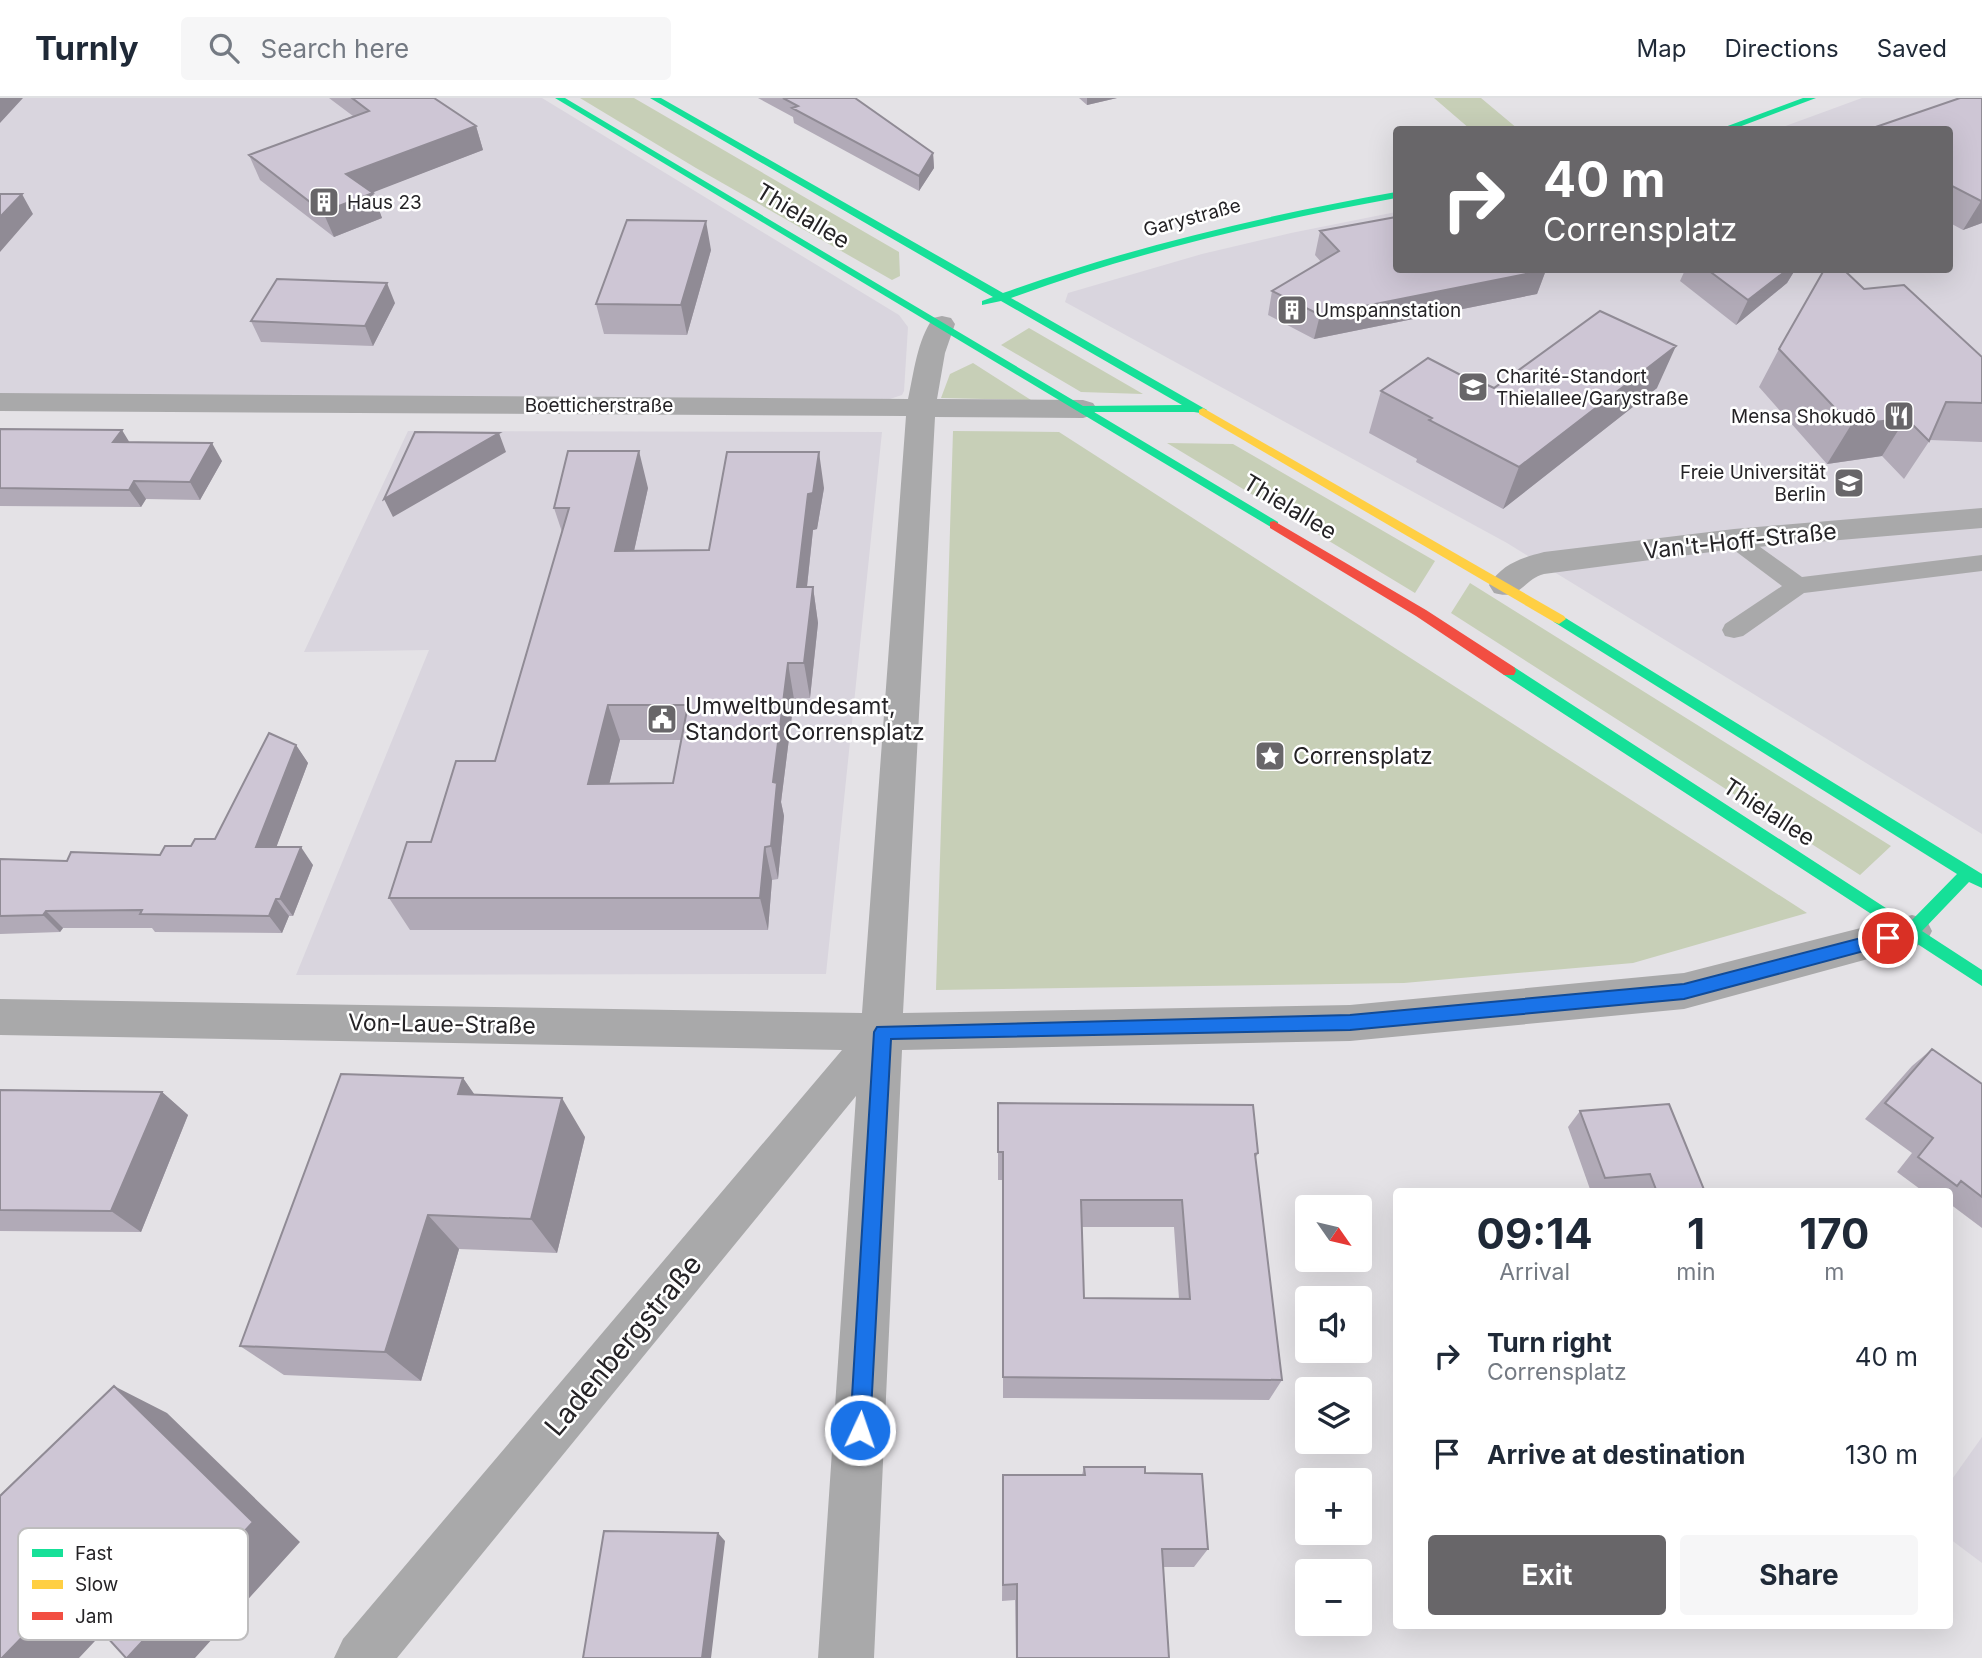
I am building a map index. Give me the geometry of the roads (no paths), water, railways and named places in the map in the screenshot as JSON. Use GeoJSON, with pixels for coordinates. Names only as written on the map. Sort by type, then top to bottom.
{"type":"FeatureCollection","features":[{"type":"Feature","properties":{"kind":"main road","name":"Thielallee"},"geometry":{"type":"LineString","coordinates":[[559,98],[956,316],[1083,409],[1421,613],[1982,979]]}},
{"type":"Feature","properties":{"kind":"main road","name":"Thielallee"},"geometry":{"type":"LineString","coordinates":[[654,98],[1505,585],[1975,877]]}},
{"type":"Feature","properties":{"kind":"main road"},"geometry":{"type":"LineString","coordinates":[[1732,126],[1812,98]]}},
{"type":"Feature","properties":{"kind":"main road","name":"Garystraße"},"geometry":{"type":"LineString","coordinates":[[956,316],[1002,297],[1105,262],[1223,229],[1393,195]]}},
{"type":"Feature","properties":{"kind":"main road","name":"Boetticherstraße"},"geometry":{"type":"LineString","coordinates":[[1083,409],[1199,408]]}},
{"type":"Feature","properties":{"kind":"main road"},"geometry":{"type":"LineString","coordinates":[[1912,931],[1975,877]]}},
{"type":"Feature","properties":{"kind":"street"},"geometry":{"type":"LineString","coordinates":[[846,1658],[921,407],[931,353],[956,316]]}},
{"type":"Feature","properties":{"kind":"street","name":"Boetticherstraße"},"geometry":{"type":"LineString","coordinates":[[0,402],[1083,409]]}},
{"type":"Feature","properties":{"kind":"street","name":"Van't-Hoff-Straße"},"geometry":{"type":"LineString","coordinates":[[1505,585],[1525,568],[1544,563],[1734,539],[1982,518]]}},
{"type":"Feature","properties":{"kind":"street"},"geometry":{"type":"LineString","coordinates":[[883,1032],[1350,1023],[1670,993],[1912,931]]}},
{"type":"Feature","properties":{"kind":"street","name":"Von-Laue-Straße"},"geometry":{"type":"LineString","coordinates":[[0,1017],[883,1032]]}},
{"type":"Feature","properties":{"kind":"street","name":"Ladenbergstraße"},"geometry":{"type":"LineString","coordinates":[[362,1658],[883,1032]]}},
{"type":"Feature","properties":{"kind":"lane"},"geometry":{"type":"LineString","coordinates":[[1734,539],[1798,586]]}},
{"type":"Feature","properties":{"kind":"lane"},"geometry":{"type":"LineString","coordinates":[[1734,630],[1798,586],[1982,563]]}},
{"type":"Feature","properties":{"kind":"place","name":"Haus 23"},"geometry":{"type":"Point","coordinates":[324,202]}},
{"type":"Feature","properties":{"kind":"place","name":"Umspannstation"},"geometry":{"type":"Point","coordinates":[1292,310]}},
{"type":"Feature","properties":{"kind":"place","name":"Charité-Standort Thielallee/Garystraße"},"geometry":{"type":"Point","coordinates":[1473,387]}},
{"type":"Feature","properties":{"kind":"place","name":"Mensa Shokudō"},"geometry":{"type":"Point","coordinates":[1899,416]}},
{"type":"Feature","properties":{"kind":"place","name":"Freie Universität Berlin"},"geometry":{"type":"Point","coordinates":[1849,483]}},
{"type":"Feature","properties":{"kind":"place","name":"Umweltbundesamt, Standort Corrensplatz"},"geometry":{"type":"Point","coordinates":[662,719]}},
{"type":"Feature","properties":{"kind":"place","name":"Corrensplatz"},"geometry":{"type":"Point","coordinates":[1270,756]}}]}
